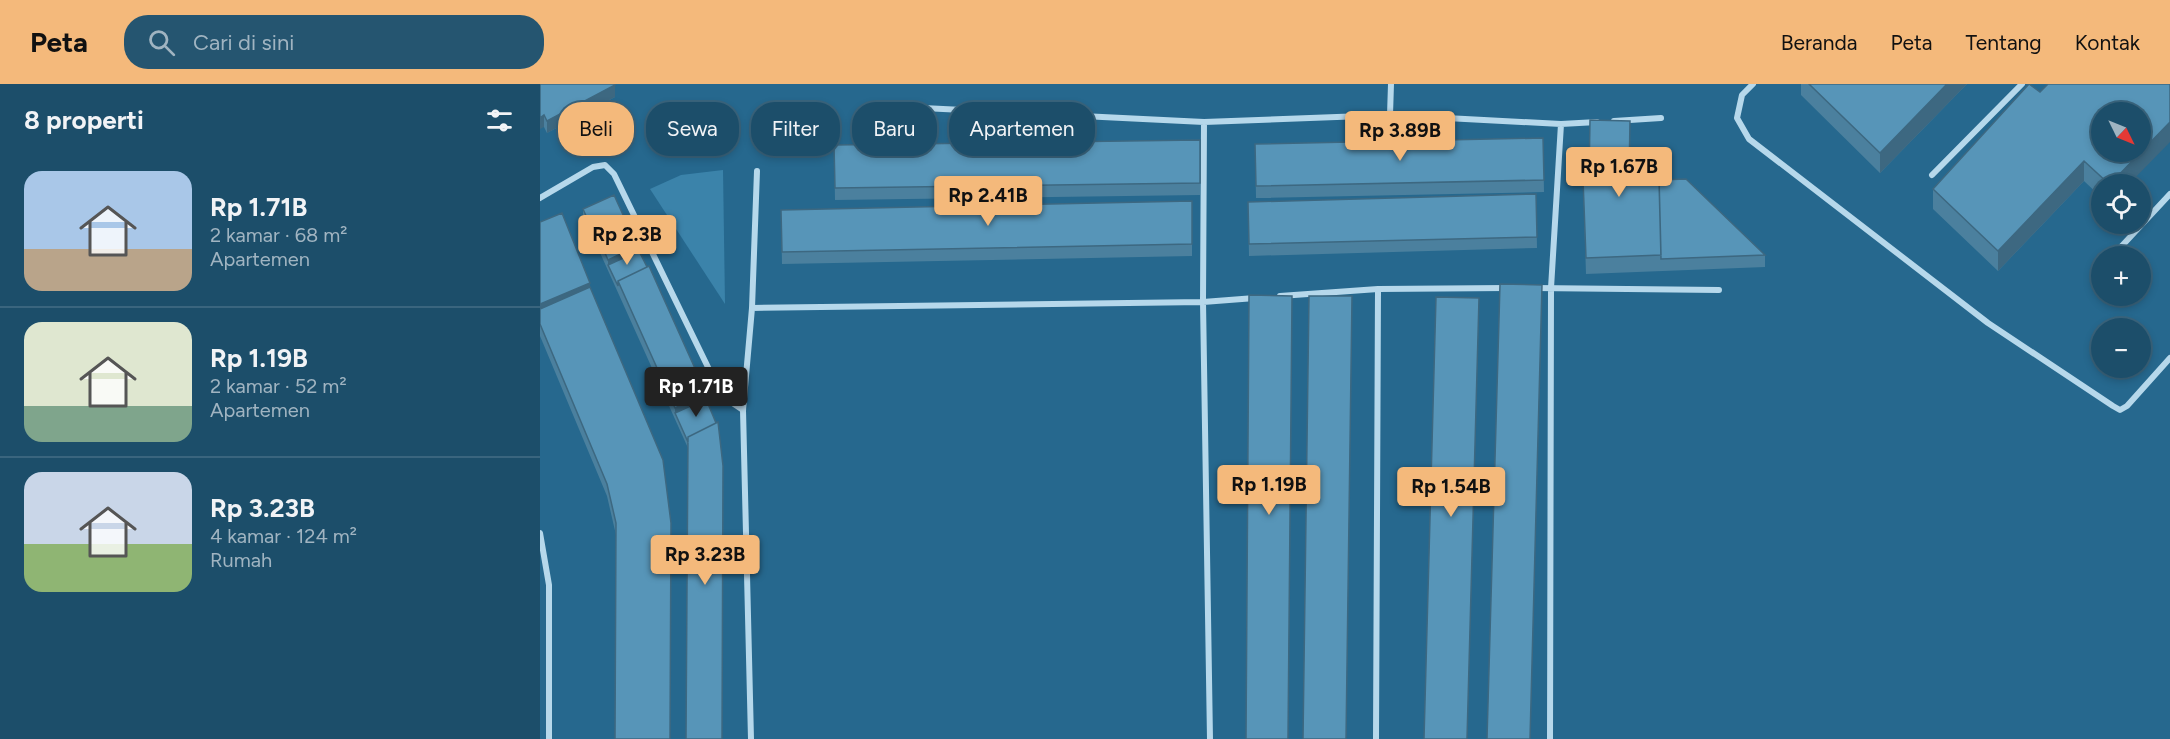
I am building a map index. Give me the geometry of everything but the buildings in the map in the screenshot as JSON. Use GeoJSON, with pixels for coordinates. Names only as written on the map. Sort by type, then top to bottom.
{"type":"FeatureCollection","features":[{"type":"Feature","properties":{"kind":"street"},"geometry":{"type":"LineString","coordinates":[[1390,115],[1391,84]]}},
{"type":"Feature","properties":{"kind":"street"},"geometry":{"type":"LineString","coordinates":[[1753,84],[1742,95],[1737,117],[1749,139],[1988,323],[2113,406],[2120,410],[2127,405],[2170,358]]}},
{"type":"Feature","properties":{"kind":"street"},"geometry":{"type":"LineString","coordinates":[[1932,174],[2022,84]]}},
{"type":"Feature","properties":{"kind":"street"},"geometry":{"type":"LineString","coordinates":[[937,109],[1204,122],[1390,115],[1561,124],[1661,118]]}},
{"type":"Feature","properties":{"kind":"street"},"geometry":{"type":"LineString","coordinates":[[1204,122],[1203,302],[1210,739]]}},
{"type":"Feature","properties":{"kind":"street"},"geometry":{"type":"LineString","coordinates":[[1550,739],[1551,288],[1561,124]]}},
{"type":"Feature","properties":{"kind":"street"},"geometry":{"type":"LineString","coordinates":[[540,198],[593,167],[605,165],[614,174],[722,396],[742,410]]}},
{"type":"Feature","properties":{"kind":"street"},"geometry":{"type":"LineString","coordinates":[[751,739],[742,410],[752,308],[757,171]]}},
{"type":"Feature","properties":{"kind":"street"},"geometry":{"type":"LineString","coordinates":[[2122,246],[2170,194]]}},
{"type":"Feature","properties":{"kind":"street"},"geometry":{"type":"LineString","coordinates":[[1273,297],[1378,289],[1516,288]]}},
{"type":"Feature","properties":{"kind":"street"},"geometry":{"type":"LineString","coordinates":[[1528,288],[1719,290]]}},
{"type":"Feature","properties":{"kind":"street"},"geometry":{"type":"LineString","coordinates":[[1376,739],[1378,289]]}},
{"type":"Feature","properties":{"kind":"street"},"geometry":{"type":"LineString","coordinates":[[752,308],[1203,302],[1262,298]]}},
{"type":"Feature","properties":{"kind":"street"},"geometry":{"type":"LineString","coordinates":[[540,533],[549,585],[549,739]]}},
{"type":"Feature","properties":{"kind":"shaded area"},"geometry":{"type":"Polygon","coordinates":[[[723,170],[725,304],[650,189],[681,175],[723,170]]]}}]}
